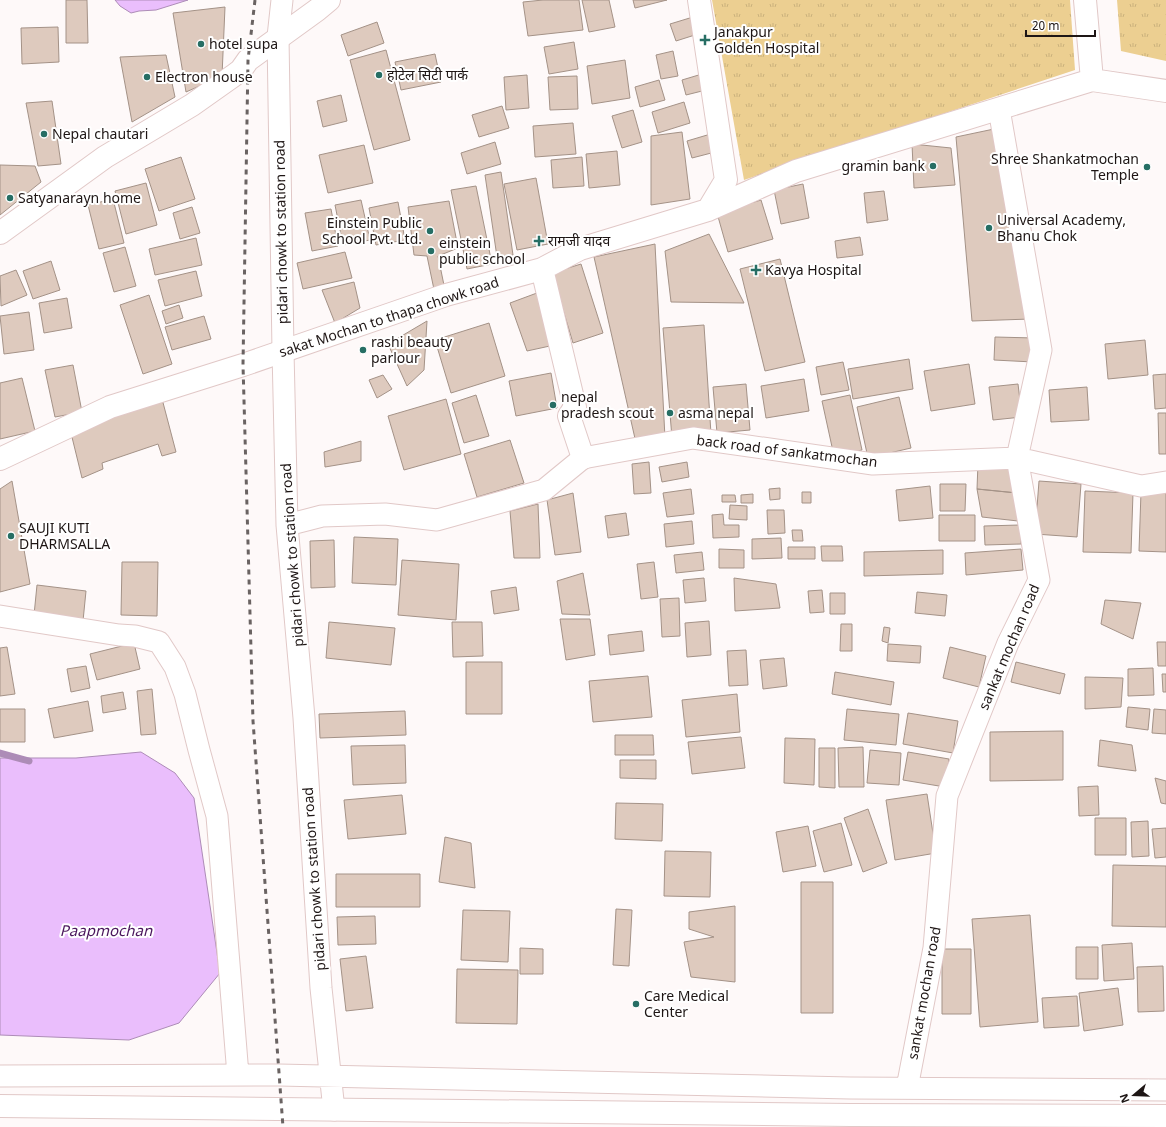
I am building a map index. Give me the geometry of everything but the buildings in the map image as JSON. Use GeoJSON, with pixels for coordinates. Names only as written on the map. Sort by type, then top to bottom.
{"type":"FeatureCollection","features":[{"type":"Feature","properties":{"kind":"main road"},"geometry":{"type":"LineString","coordinates":[[0,233],[105,157],[192,105],[233,76],[241,70],[248,60],[329,0]]}},
{"type":"Feature","properties":{"kind":"main road"},"geometry":{"type":"LineString","coordinates":[[699,0],[726,180],[708,210]]}},
{"type":"Feature","properties":{"kind":"main road"},"geometry":{"type":"LineString","coordinates":[[1085,0],[1092,80],[1166,91]]}},
{"type":"Feature","properties":{"kind":"main road","name":"sakat Mochan to thapa chowk road"},"geometry":{"type":"LineString","coordinates":[[0,460],[110,407],[243,365],[446,295],[542,269],[580,249],[708,210],[796,171],[1092,80]]}},
{"type":"Feature","properties":{"kind":"main road"},"geometry":{"type":"LineString","coordinates":[[542,269],[575,407],[569,416],[583,458]]}},
{"type":"Feature","properties":{"kind":"main road"},"geometry":{"type":"LineString","coordinates":[[0,1106],[851,1115],[1166,1116]]}},
{"type":"Feature","properties":{"kind":"street","name":"pidari chowk to station road"},"geometry":{"type":"LineString","coordinates":[[282,0],[278,37],[287,525],[304,718],[321,988],[334,1110]]}},
{"type":"Feature","properties":{"kind":"street","name":"sankat mochan road"},"geometry":{"type":"LineString","coordinates":[[907,1088],[934,948],[947,796],[1008,643],[1039,580],[1017,458],[1042,350],[999,109]]}},
{"type":"Feature","properties":{"kind":"street","name":"back road of sankatmochan"},"geometry":{"type":"LineString","coordinates":[[287,525],[322,516],[386,514],[437,520],[544,490],[583,458],[693,438],[873,464],[1017,458],[1141,486],[1166,482]]}},
{"type":"Feature","properties":{"kind":"street"},"geometry":{"type":"LineString","coordinates":[[0,616],[119,635],[135,636],[159,642],[175,667],[185,694],[217,816],[238,1075]]}},
{"type":"Feature","properties":{"kind":"street"},"geometry":{"type":"LineString","coordinates":[[0,1076],[238,1075],[842,1088],[1166,1090]]}},
{"type":"Feature","properties":{"kind":"green space"},"geometry":{"type":"Polygon","coordinates":[[[712,0],[1070,0],[1075,70],[744,180],[712,0]]]}},
{"type":"Feature","properties":{"kind":"green space"},"geometry":{"type":"Polygon","coordinates":[[[1117,0],[1166,0],[1166,61],[1121,51],[1117,0]]]}},
{"type":"Feature","properties":{"kind":"water"},"geometry":{"type":"Polygon","coordinates":[[[115,0],[188,0],[156,10],[131,13],[120,6],[115,0]]]}},
{"type":"Feature","properties":{"kind":"water","name":"Paapmochan"},"geometry":{"type":"Polygon","coordinates":[[[141,752],[175,773],[194,798],[220,973],[179,1023],[129,1040],[0,1035],[0,758],[76,758],[141,752]]]}},
{"type":"Feature","properties":{"kind":"waterway"},"geometry":{"type":"LineString","coordinates":[[0,753],[29,761]]}},
{"type":"Feature","properties":{"kind":"railway"},"geometry":{"type":"LineString","coordinates":[[255,0],[248,60],[243,365],[253,721],[283,1127]]}},
{"type":"Feature","properties":{"kind":"place","name":"Janakpur Golden Hospital"},"geometry":{"type":"Point","coordinates":[705,40]}},
{"type":"Feature","properties":{"kind":"place","name":"hotel supa"},"geometry":{"type":"Point","coordinates":[201,44]}},
{"type":"Feature","properties":{"kind":"place","name":"होटेल सिटी पार्क"},"geometry":{"type":"Point","coordinates":[379,75]}},
{"type":"Feature","properties":{"kind":"place","name":"Electron house"},"geometry":{"type":"Point","coordinates":[147,77]}},
{"type":"Feature","properties":{"kind":"place","name":"Nepal chautari"},"geometry":{"type":"Point","coordinates":[44,134]}},
{"type":"Feature","properties":{"kind":"place","name":"gramin bank"},"geometry":{"type":"Point","coordinates":[933,166]}},
{"type":"Feature","properties":{"kind":"place","name":"Shree Shankatmochan Temple"},"geometry":{"type":"Point","coordinates":[1147,167]}},
{"type":"Feature","properties":{"kind":"place","name":"Satyanarayn home"},"geometry":{"type":"Point","coordinates":[10,198]}},
{"type":"Feature","properties":{"kind":"place","name":"Universal Academy, Bhanu Chok"},"geometry":{"type":"Point","coordinates":[989,228]}},
{"type":"Feature","properties":{"kind":"place","name":"Einstein Public School Pvt. Ltd."},"geometry":{"type":"Point","coordinates":[430,231]}},
{"type":"Feature","properties":{"kind":"place","name":"रामजी यादव"},"geometry":{"type":"Point","coordinates":[539,241]}},
{"type":"Feature","properties":{"kind":"place","name":"einstein public school"},"geometry":{"type":"Point","coordinates":[431,251]}},
{"type":"Feature","properties":{"kind":"place","name":"Kavya Hospital"},"geometry":{"type":"Point","coordinates":[756,270]}},
{"type":"Feature","properties":{"kind":"place","name":"rashi beauty parlour"},"geometry":{"type":"Point","coordinates":[363,350]}},
{"type":"Feature","properties":{"kind":"place","name":"nepal pradesh scout"},"geometry":{"type":"Point","coordinates":[553,405]}},
{"type":"Feature","properties":{"kind":"place","name":"asma nepal"},"geometry":{"type":"Point","coordinates":[670,413]}},
{"type":"Feature","properties":{"kind":"place","name":"SAUJI KUTI DHARMSALLA"},"geometry":{"type":"Point","coordinates":[11,536]}},
{"type":"Feature","properties":{"kind":"place","name":"Care Medical Center"},"geometry":{"type":"Point","coordinates":[636,1004]}}]}
